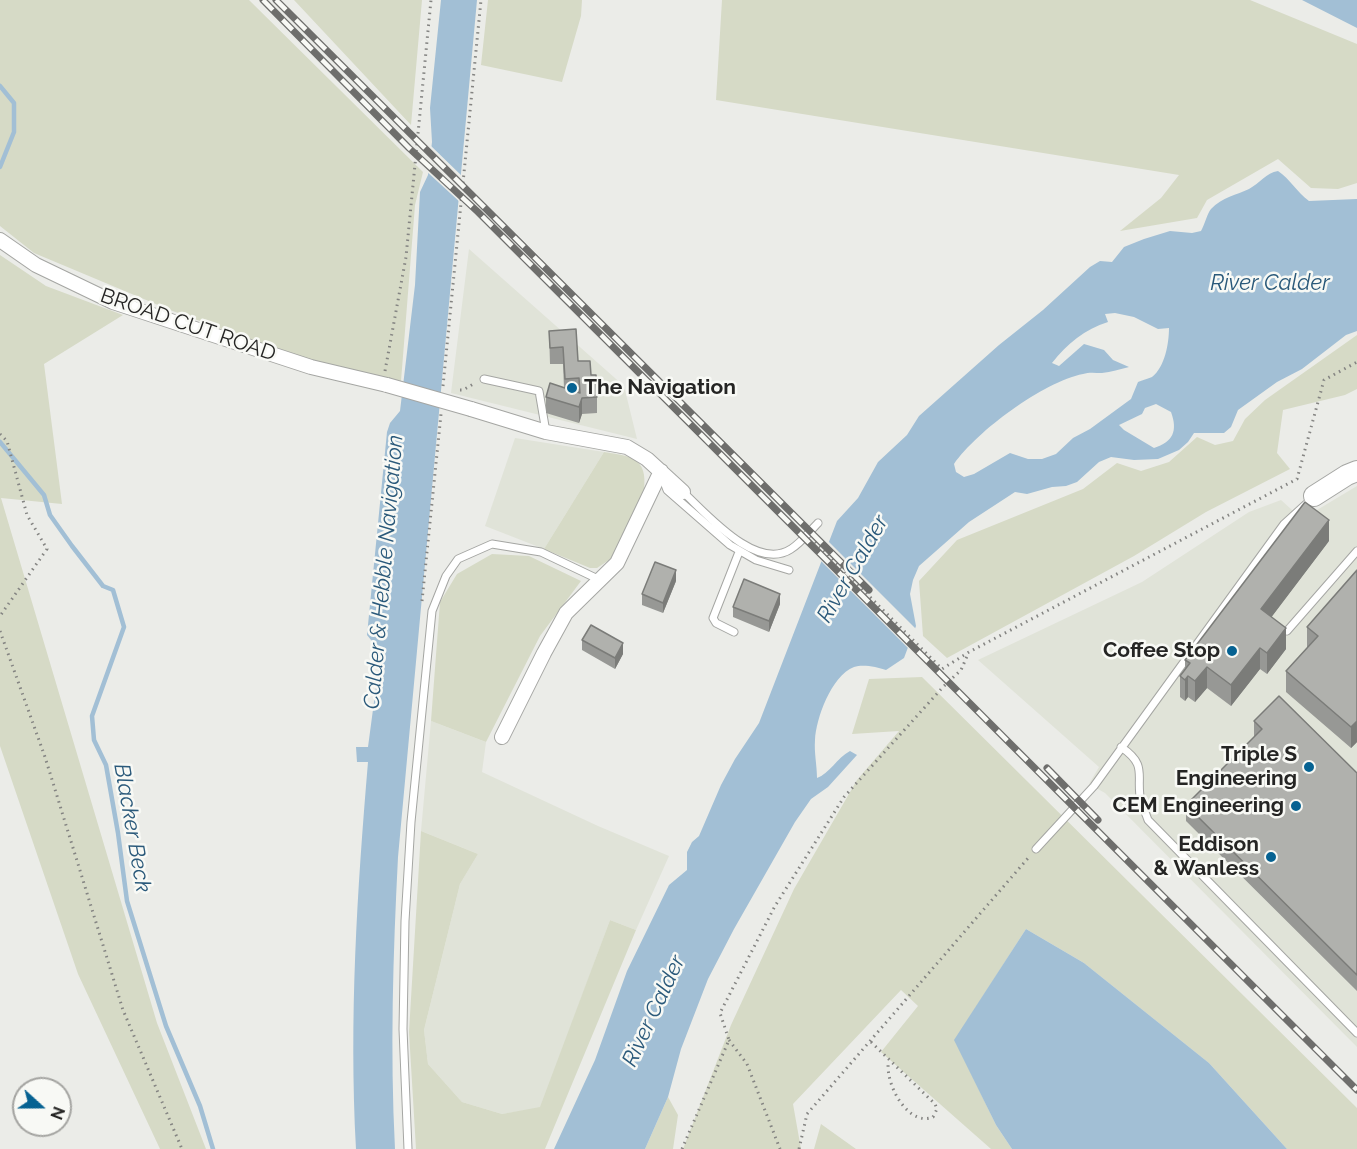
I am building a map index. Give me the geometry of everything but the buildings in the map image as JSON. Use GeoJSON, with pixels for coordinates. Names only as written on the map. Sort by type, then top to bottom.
{"type":"FeatureCollection","features":[{"type":"Feature","properties":{"kind":"street","name":"BROAD CUT ROAD"},"geometry":{"type":"LineString","coordinates":[[0,240],[36,265],[113,302],[311,367],[385,385],[546,432]]}},
{"type":"Feature","properties":{"kind":"street"},"geometry":{"type":"LineString","coordinates":[[546,432],[627,447],[638,452],[683,492]]}},
{"type":"Feature","properties":{"kind":"street"},"geometry":{"type":"LineString","coordinates":[[502,737],[566,613],[617,563],[661,471]]}},
{"type":"Feature","properties":{"kind":"street"},"geometry":{"type":"LineString","coordinates":[[1314,496],[1357,471]]}},
{"type":"Feature","properties":{"kind":"lane"},"geometry":{"type":"LineString","coordinates":[[484,379],[539,391],[546,432]]}},
{"type":"Feature","properties":{"kind":"lane"},"geometry":{"type":"LineString","coordinates":[[661,471],[667,490],[739,552],[789,570]]}},
{"type":"Feature","properties":{"kind":"lane"},"geometry":{"type":"LineString","coordinates":[[683,492],[735,539],[754,550],[774,554],[792,549],[818,523]]}},
{"type":"Feature","properties":{"kind":"lane"},"geometry":{"type":"LineString","coordinates":[[1036,849],[1094,786],[1284,524],[1314,496]]}},
{"type":"Feature","properties":{"kind":"lane"},"geometry":{"type":"LineString","coordinates":[[408,1149],[403,1029],[405,921],[411,822],[432,611],[446,576],[458,559],[492,544],[541,552],[600,580]]}},
{"type":"Feature","properties":{"kind":"lane"},"geometry":{"type":"LineString","coordinates":[[1287,631],[1357,551]]}},
{"type":"Feature","properties":{"kind":"lane"},"geometry":{"type":"LineString","coordinates":[[734,632],[716,623],[713,618],[739,552]]}},
{"type":"Feature","properties":{"kind":"lane"},"geometry":{"type":"LineString","coordinates":[[1121,747],[1134,757],[1141,778],[1141,800],[1148,820],[1357,1033]]}},
{"type":"Feature","properties":{"kind":"path"},"geometry":{"type":"LineString","coordinates":[[385,385],[406,257],[431,0]]}},
{"type":"Feature","properties":{"kind":"path"},"geometry":{"type":"LineString","coordinates":[[443,393],[481,0]]}},
{"type":"Feature","properties":{"kind":"path"},"geometry":{"type":"LineString","coordinates":[[812,539],[942,669],[969,652],[1297,479],[1324,380],[1357,362]]}},
{"type":"Feature","properties":{"kind":"path"},"geometry":{"type":"LineString","coordinates":[[444,386],[462,390],[484,379]]}},
{"type":"Feature","properties":{"kind":"path"},"geometry":{"type":"LineString","coordinates":[[0,434],[7,441],[27,514],[47,549],[0,616]]}},
{"type":"Feature","properties":{"kind":"path"},"geometry":{"type":"LineString","coordinates":[[0,632],[45,757],[123,1010],[182,1149]]}},
{"type":"Feature","properties":{"kind":"path"},"geometry":{"type":"LineString","coordinates":[[780,1149],[747,1064],[729,1040],[720,1013],[781,896],[844,797],[961,670],[969,652]]}},
{"type":"Feature","properties":{"kind":"path"},"geometry":{"type":"LineString","coordinates":[[799,1149],[807,1114],[1036,849]]}},
{"type":"Feature","properties":{"kind":"path"},"geometry":{"type":"LineString","coordinates":[[682,1149],[729,1040]]}},
{"type":"Feature","properties":{"kind":"path"},"geometry":{"type":"LineString","coordinates":[[870,1042],[935,1104],[938,1109],[933,1117],[920,1118],[910,1113],[904,1106],[889,1076],[888,1061]]}},
{"type":"Feature","properties":{"kind":"shaded area"},"geometry":{"type":"Polygon","coordinates":[[[469,249],[624,386],[637,439],[451,393],[469,249]]]}},
{"type":"Feature","properties":{"kind":"shaded area"},"geometry":{"type":"Polygon","coordinates":[[[515,438],[604,452],[544,549],[485,526],[515,438]]]}},
{"type":"Feature","properties":{"kind":"shaded area"},"geometry":{"type":"Polygon","coordinates":[[[1357,486],[1357,1047],[1105,793],[1089,784],[1099,767],[978,660],[1142,582],[1249,512],[1281,500],[1302,519],[1357,486]]]}},
{"type":"Feature","properties":{"kind":"shaded area"},"geometry":{"type":"Polygon","coordinates":[[[431,721],[486,742],[482,772],[669,856],[636,930],[610,920],[541,1108],[502,1114],[462,1102],[428,1064],[424,1030],[460,884],[478,854],[421,831],[431,721]]]}},
{"type":"Feature","properties":{"kind":"green space"},"geometry":{"type":"Polygon","coordinates":[[[0,0],[249,0],[423,172],[415,205],[401,381],[309,361],[170,310],[34,253],[0,226],[0,0]]]}},
{"type":"Feature","properties":{"kind":"green space"},"geometry":{"type":"Polygon","coordinates":[[[294,0],[422,0],[411,125],[294,0]]]}},
{"type":"Feature","properties":{"kind":"green space"},"geometry":{"type":"Polygon","coordinates":[[[488,0],[582,0],[581,16],[562,82],[481,65],[488,0]]]}},
{"type":"Feature","properties":{"kind":"green space"},"geometry":{"type":"Polygon","coordinates":[[[722,0],[1250,0],[1357,44],[1357,183],[1338,189],[1311,188],[1278,159],[1207,200],[1197,218],[1120,231],[1161,198],[1179,175],[716,100],[722,0]]]}},
{"type":"Feature","properties":{"kind":"green space"},"geometry":{"type":"Polygon","coordinates":[[[0,255],[46,286],[123,315],[44,364],[62,504],[1,498],[157,1023],[206,1149],[160,1149],[78,974],[0,746],[0,255]]]}},
{"type":"Feature","properties":{"kind":"green space"},"geometry":{"type":"Polygon","coordinates":[[[1357,335],[1357,389],[1345,395],[1283,410],[1277,453],[1290,469],[1206,512],[1134,556],[947,658],[923,636],[919,581],[957,540],[1083,489],[1117,463],[1141,471],[1169,462],[1197,437],[1215,445],[1233,441],[1245,419],[1265,400],[1357,335]]]}},
{"type":"Feature","properties":{"kind":"green space"},"geometry":{"type":"Polygon","coordinates":[[[604,452],[635,460],[643,471],[644,490],[612,558],[597,568],[590,568],[544,549],[604,452]]]}},
{"type":"Feature","properties":{"kind":"green space"},"geometry":{"type":"Polygon","coordinates":[[[492,554],[529,556],[581,581],[540,636],[486,742],[431,721],[440,602],[457,574],[492,554]]]}},
{"type":"Feature","properties":{"kind":"green space"},"geometry":{"type":"Polygon","coordinates":[[[922,677],[1357,1108],[1357,1149],[1287,1149],[1209,1063],[1084,963],[1026,929],[955,1040],[996,1125],[1012,1149],[991,1149],[881,1052],[918,1006],[901,990],[793,1104],[801,1149],[683,1149],[731,1025],[794,889],[857,780],[899,731],[852,734],[869,679],[922,677]]]}},
{"type":"Feature","properties":{"kind":"green space"},"geometry":{"type":"Polygon","coordinates":[[[421,831],[478,854],[460,884],[424,1030],[428,1064],[462,1102],[502,1114],[540,1107],[610,920],[636,930],[545,1149],[416,1149],[409,1032],[421,831]]]}},
{"type":"Feature","properties":{"kind":"green space"},"geometry":{"type":"Polygon","coordinates":[[[668,1097],[678,1115],[673,1149],[645,1149],[668,1097]]]}},
{"type":"Feature","properties":{"kind":"green space"},"geometry":{"type":"Polygon","coordinates":[[[821,1124],[856,1149],[814,1149],[821,1124]]]}},
{"type":"Feature","properties":{"kind":"water","name":"Calder & Hebble Navigation"},"geometry":{"type":"Polygon","coordinates":[[[441,0],[477,0],[398,857],[393,1003],[395,1149],[356,1149],[353,1052],[355,955],[368,762],[357,762],[356,747],[368,747],[380,657],[375,645],[367,635],[387,432],[390,423],[400,411],[415,285],[420,192],[428,175],[432,142],[430,108],[441,0]]]}},
{"type":"Feature","properties":{"kind":"water"},"geometry":{"type":"Polygon","coordinates":[[[1302,0],[1357,0],[1357,28],[1302,0]]]}},
{"type":"Feature","properties":{"kind":"water","name":"River Calder"},"geometry":{"type":"Polygon","coordinates":[[[1278,171],[1282,174],[1309,201],[1357,199],[1357,331],[1346,335],[1302,369],[1277,382],[1238,410],[1231,427],[1224,433],[1194,433],[1179,450],[1158,459],[1134,460],[1111,457],[1099,462],[1077,482],[1027,494],[1015,492],[969,522],[919,566],[910,594],[916,626],[904,658],[886,670],[866,666],[854,667],[838,679],[826,699],[816,731],[817,778],[850,751],[857,755],[828,787],[811,799],[795,822],[734,929],[708,979],[681,1049],[668,1097],[645,1149],[554,1149],[595,1060],[627,971],[669,885],[687,870],[687,852],[692,842],[699,836],[735,759],[759,723],[837,521],[858,498],[878,462],[907,435],[919,416],[1090,267],[1100,261],[1112,262],[1124,247],[1144,239],[1170,231],[1192,233],[1201,231],[1215,205],[1249,189],[1278,171]],[[1115,313],[1105,314],[1108,322],[1077,338],[1052,363],[1059,366],[1084,344],[1104,350],[1113,360],[1129,367],[1105,373],[1085,373],[1049,387],[1031,397],[978,437],[954,464],[956,472],[964,477],[974,474],[1010,453],[1028,459],[1042,459],[1056,454],[1073,438],[1090,429],[1131,399],[1138,382],[1152,377],[1160,367],[1167,347],[1169,328],[1158,329],[1134,317],[1115,313]],[[1156,404],[1145,408],[1142,414],[1119,425],[1154,448],[1166,443],[1174,430],[1171,412],[1156,404]]]}},
{"type":"Feature","properties":{"kind":"water"},"geometry":{"type":"Polygon","coordinates":[[[1026,929],[1084,963],[1209,1063],[1287,1149],[1012,1149],[996,1125],[954,1040],[1026,929]]]}},
{"type":"Feature","properties":{"kind":"pier"},"geometry":{"type":"Polygon","coordinates":[[[429,144],[464,178],[462,204],[425,170],[429,144]]]}},
{"type":"Feature","properties":{"kind":"pier"},"geometry":{"type":"Polygon","coordinates":[[[826,539],[918,631],[910,650],[819,559],[826,539]]]}},
{"type":"Feature","properties":{"kind":"waterway","name":"Blacker Beck"},"geometry":{"type":"LineString","coordinates":[[0,86],[14,103],[14,132],[0,167]]}},
{"type":"Feature","properties":{"kind":"waterway","name":"Blacker Beck"},"geometry":{"type":"LineString","coordinates":[[0,442],[44,495],[50,515],[72,546],[103,586],[113,590],[124,627],[92,716],[94,740],[106,765],[127,901],[166,1026],[200,1106],[213,1149]]}},
{"type":"Feature","properties":{"kind":"railway"},"geometry":{"type":"LineString","coordinates":[[263,0],[1357,1090]]}},
{"type":"Feature","properties":{"kind":"railway"},"geometry":{"type":"LineString","coordinates":[[276,0],[869,590]]}},
{"type":"Feature","properties":{"kind":"railway"},"geometry":{"type":"LineString","coordinates":[[1047,768],[1098,820]]}},
{"type":"Feature","properties":{"kind":"place","name":"The Navigation"},"geometry":{"type":"Point","coordinates":[572,388]}},
{"type":"Feature","properties":{"kind":"place","name":"Coffee Stop"},"geometry":{"type":"Point","coordinates":[1232,651]}},
{"type":"Feature","properties":{"kind":"place","name":"Triple S Engineering"},"geometry":{"type":"Point","coordinates":[1309,767]}},
{"type":"Feature","properties":{"kind":"place","name":"CEM Engineering"},"geometry":{"type":"Point","coordinates":[1296,806]}},
{"type":"Feature","properties":{"kind":"place","name":"Eddison & Wanless"},"geometry":{"type":"Point","coordinates":[1271,857]}}]}
